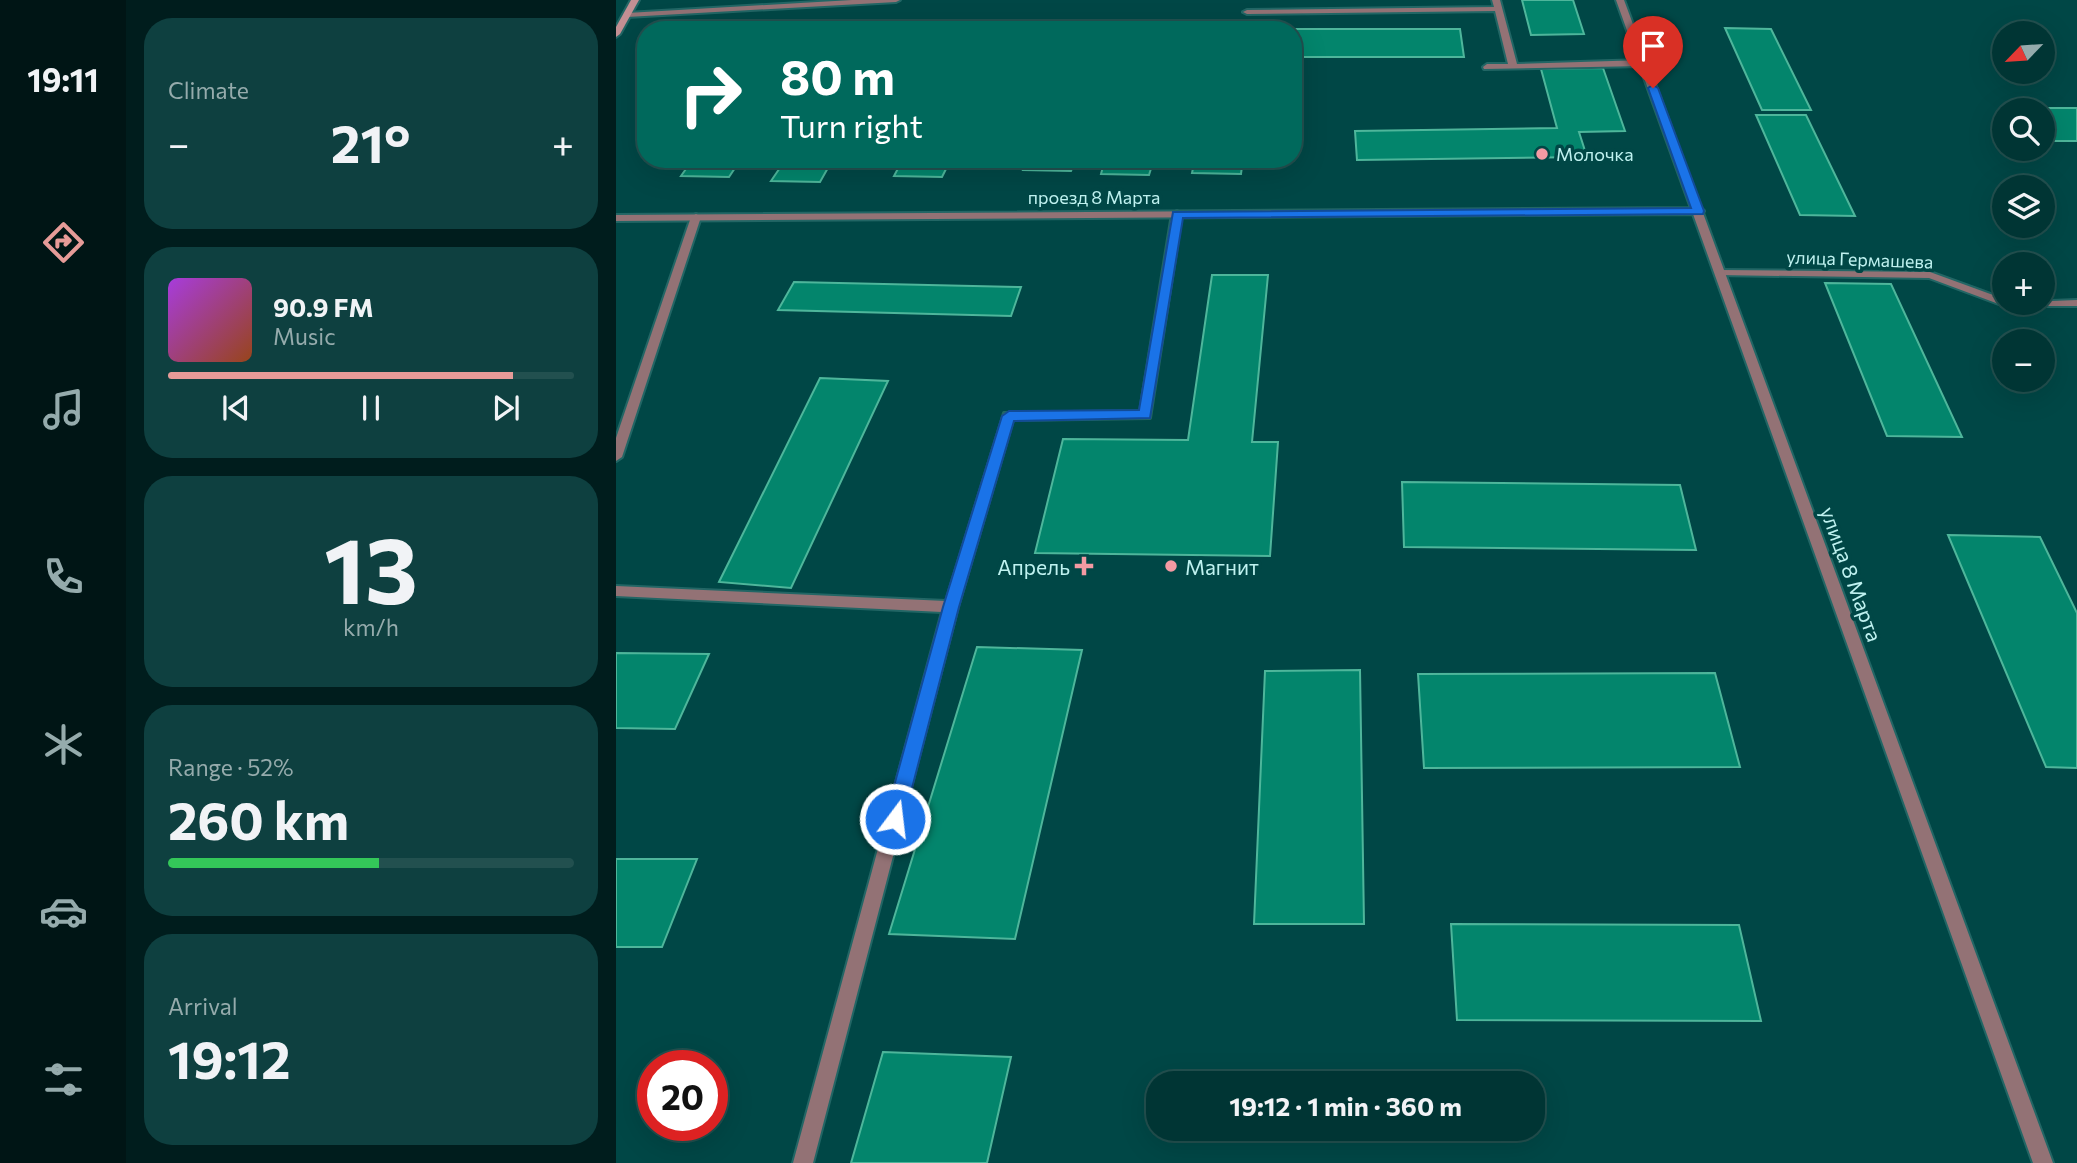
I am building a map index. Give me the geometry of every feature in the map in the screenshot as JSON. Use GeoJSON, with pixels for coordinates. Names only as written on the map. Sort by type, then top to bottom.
{"type":"FeatureCollection","features":[{"type":"Feature","properties":{"kind":"main road"},"geometry":{"type":"LineString","coordinates":[[616,34],[635,0]]}},
{"type":"Feature","properties":{"kind":"street"},"geometry":{"type":"LineString","coordinates":[[627,15],[896,0]]}},
{"type":"Feature","properties":{"kind":"street","name":"улица 8 Марта"},"geometry":{"type":"LineString","coordinates":[[1620,0],[1699,211],[2043,1163]]}},
{"type":"Feature","properties":{"kind":"street"},"geometry":{"type":"LineString","coordinates":[[1247,12],[1497,4],[1513,66]]}},
{"type":"Feature","properties":{"kind":"street"},"geometry":{"type":"LineString","coordinates":[[1487,66],[1644,64]]}},
{"type":"Feature","properties":{"kind":"street","name":"проезд 8 Марта"},"geometry":{"type":"LineString","coordinates":[[616,218],[1699,211]]}},
{"type":"Feature","properties":{"kind":"street"},"geometry":{"type":"LineString","coordinates":[[803,1163],[951,607],[1009,416],[1146,415],[1177,214]]}},
{"type":"Feature","properties":{"kind":"street"},"geometry":{"type":"LineString","coordinates":[[616,457],[696,217]]}},
{"type":"Feature","properties":{"kind":"street","name":"улица Гермашева"},"geometry":{"type":"LineString","coordinates":[[1720,273],[1930,275],[2004,303],[2077,303]]}},
{"type":"Feature","properties":{"kind":"street"},"geometry":{"type":"LineString","coordinates":[[616,591],[951,607]]}},
{"type":"Feature","properties":{"kind":"building"},"geometry":{"type":"Polygon","coordinates":[[[1522,0],[1573,0],[1584,34],[1531,35],[1522,0]]]}},
{"type":"Feature","properties":{"kind":"building"},"geometry":{"type":"Polygon","coordinates":[[[1725,28],[1771,29],[1811,110],[1762,110],[1725,28]]]}},
{"type":"Feature","properties":{"kind":"building"},"geometry":{"type":"Polygon","coordinates":[[[1302,29],[1460,29],[1464,57],[1302,57],[1302,29]]]}},
{"type":"Feature","properties":{"kind":"building"},"geometry":{"type":"Polygon","coordinates":[[[1603,68],[1625,131],[1579,132],[1587,157],[1357,160],[1355,131],[1557,128],[1541,69],[1603,68]]]}},
{"type":"Feature","properties":{"kind":"building"},"geometry":{"type":"Polygon","coordinates":[[[2055,108],[2077,108],[2077,141],[2055,141],[2055,108]]]}},
{"type":"Feature","properties":{"kind":"building"},"geometry":{"type":"Polygon","coordinates":[[[1756,115],[1806,115],[1855,216],[1800,215],[1756,115]]]}},
{"type":"Feature","properties":{"kind":"building"},"geometry":{"type":"Polygon","coordinates":[[[687,168],[735,168],[729,177],[681,176],[687,168]]]}},
{"type":"Feature","properties":{"kind":"building"},"geometry":{"type":"Polygon","coordinates":[[[780,168],[828,168],[820,182],[771,181],[780,168]]]}},
{"type":"Feature","properties":{"kind":"building"},"geometry":{"type":"Polygon","coordinates":[[[898,168],[946,168],[942,177],[894,176],[898,168]]]}},
{"type":"Feature","properties":{"kind":"building"},"geometry":{"type":"Polygon","coordinates":[[[1024,168],[1072,168],[1071,171],[1023,170],[1024,168]]]}},
{"type":"Feature","properties":{"kind":"building"},"geometry":{"type":"Polygon","coordinates":[[[1103,168],[1151,168],[1149,175],[1101,174],[1103,168]]]}},
{"type":"Feature","properties":{"kind":"building"},"geometry":{"type":"Polygon","coordinates":[[[1193,168],[1242,168],[1241,174],[1192,173],[1193,168]]]}},
{"type":"Feature","properties":{"kind":"building"},"geometry":{"type":"Polygon","coordinates":[[[1212,275],[1268,275],[1252,442],[1278,442],[1270,556],[1035,553],[1063,439],[1188,440],[1212,275]]]}},
{"type":"Feature","properties":{"kind":"building"},"geometry":{"type":"Polygon","coordinates":[[[794,282],[1021,287],[1011,316],[778,310],[794,282]]]}},
{"type":"Feature","properties":{"kind":"building"},"geometry":{"type":"Polygon","coordinates":[[[1825,283],[1891,284],[1962,437],[1887,436],[1825,283]]]}},
{"type":"Feature","properties":{"kind":"building"},"geometry":{"type":"Polygon","coordinates":[[[820,378],[888,381],[791,588],[719,582],[820,378]]]}},
{"type":"Feature","properties":{"kind":"building"},"geometry":{"type":"Polygon","coordinates":[[[1402,482],[1680,485],[1696,550],[1404,547],[1402,482]]]}},
{"type":"Feature","properties":{"kind":"building"},"geometry":{"type":"Polygon","coordinates":[[[1948,535],[2040,537],[2077,613],[2077,768],[2046,767],[1948,535]]]}},
{"type":"Feature","properties":{"kind":"building"},"geometry":{"type":"Polygon","coordinates":[[[977,647],[1082,650],[1015,939],[889,934],[977,647]]]}},
{"type":"Feature","properties":{"kind":"building"},"geometry":{"type":"Polygon","coordinates":[[[616,653],[709,654],[675,729],[616,728],[616,653]]]}},
{"type":"Feature","properties":{"kind":"building"},"geometry":{"type":"Polygon","coordinates":[[[1360,670],[1364,924],[1254,924],[1265,671],[1360,670]]]}},
{"type":"Feature","properties":{"kind":"building"},"geometry":{"type":"Polygon","coordinates":[[[1715,673],[1740,767],[1424,768],[1418,674],[1715,673]]]}},
{"type":"Feature","properties":{"kind":"building"},"geometry":{"type":"Polygon","coordinates":[[[616,859],[697,859],[662,947],[616,947],[616,859]]]}},
{"type":"Feature","properties":{"kind":"building"},"geometry":{"type":"Polygon","coordinates":[[[1451,924],[1739,925],[1761,1021],[1457,1020],[1451,924]]]}},
{"type":"Feature","properties":{"kind":"building"},"geometry":{"type":"Polygon","coordinates":[[[883,1052],[1011,1057],[987,1163],[851,1163],[883,1052]]]}},
{"type":"Feature","properties":{"kind":"place","name":"Молочка"},"geometry":{"type":"Point","coordinates":[1542,154]}},
{"type":"Feature","properties":{"kind":"place","name":"Апрель"},"geometry":{"type":"Point","coordinates":[1084,566]}},
{"type":"Feature","properties":{"kind":"place","name":"Магнит"},"geometry":{"type":"Point","coordinates":[1171,566]}},
{"type":"Feature","properties":{"kind":"route"},"geometry":{"type":"LineString","coordinates":[[895,819],[951,607],[1009,416],[1146,415],[1177,214],[1699,211],[1653,88]]}}]}
